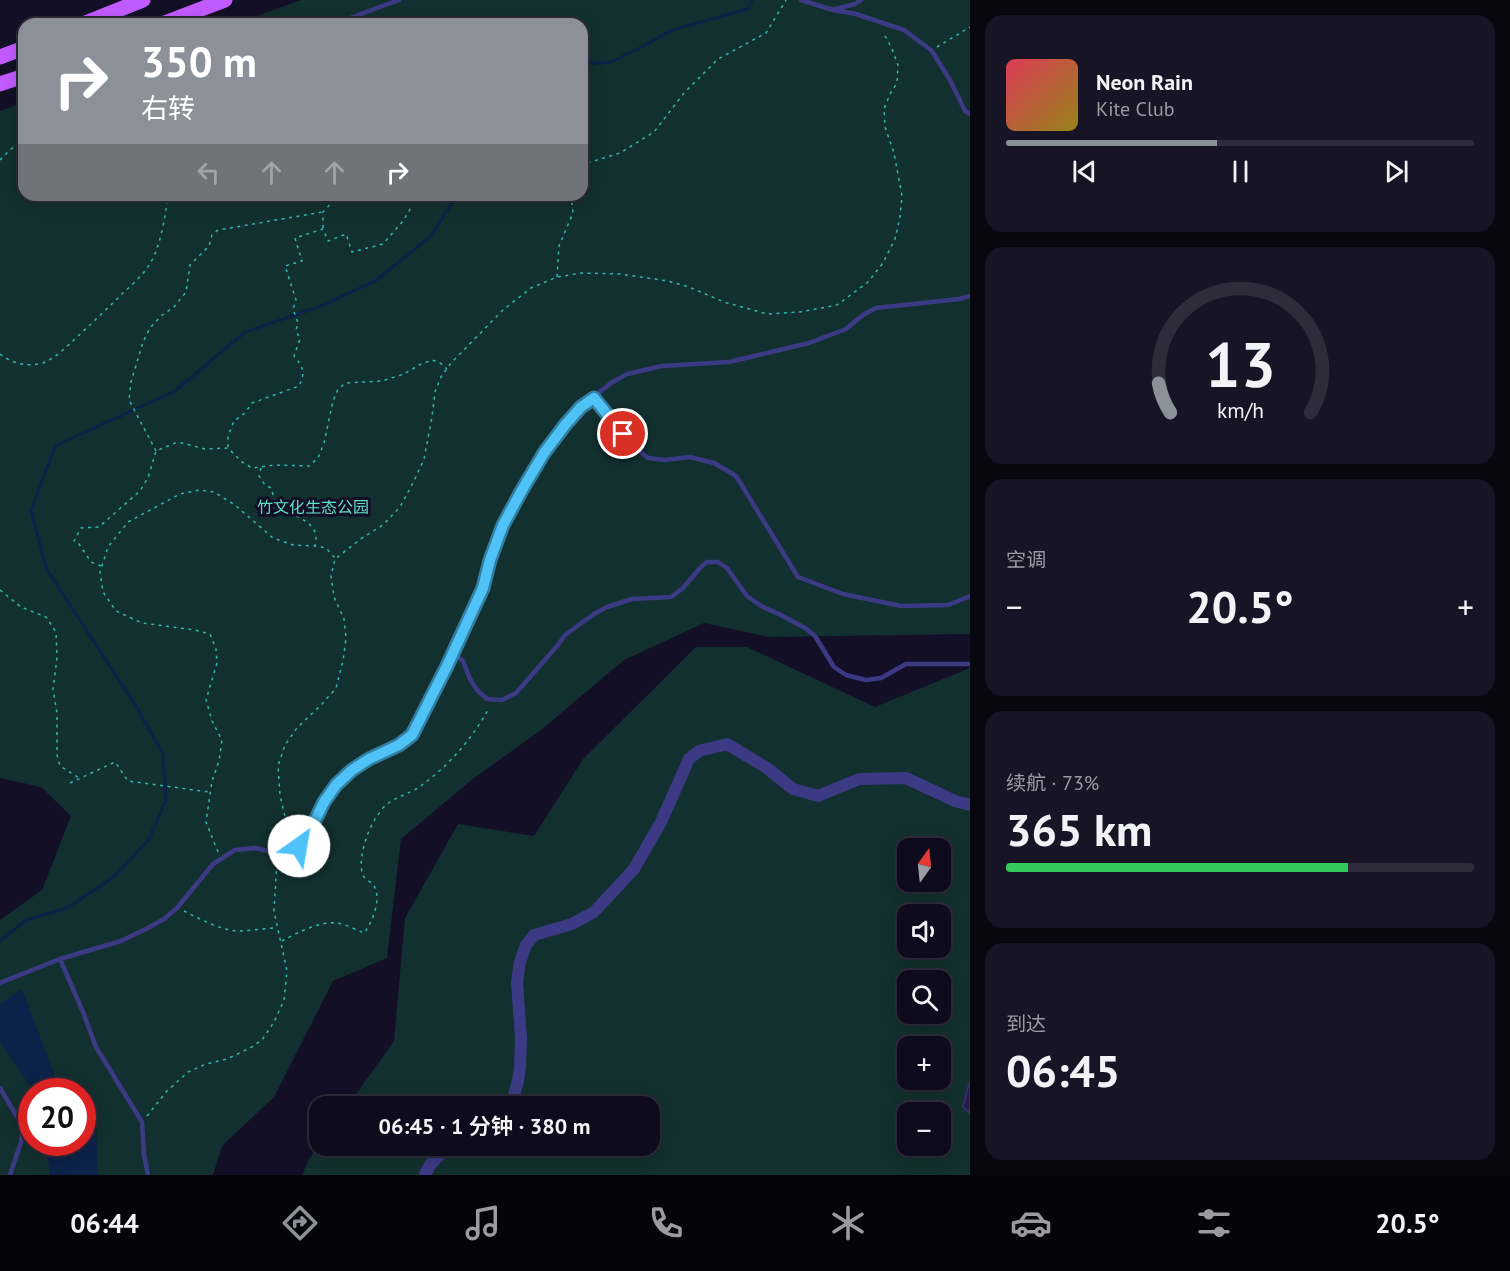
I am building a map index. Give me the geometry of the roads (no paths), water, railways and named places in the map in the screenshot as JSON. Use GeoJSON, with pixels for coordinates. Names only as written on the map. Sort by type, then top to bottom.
{"type":"FeatureCollection","features":[{"type":"Feature","properties":{"kind":"main road"},"geometry":{"type":"LineString","coordinates":[[98,18],[143,0]]}},
{"type":"Feature","properties":{"kind":"main road"},"geometry":{"type":"LineString","coordinates":[[178,18],[225,0]]}},
{"type":"Feature","properties":{"kind":"main road"},"geometry":{"type":"LineString","coordinates":[[0,57],[18,50]]}},
{"type":"Feature","properties":{"kind":"main road"},"geometry":{"type":"LineString","coordinates":[[0,84],[18,78]]}},
{"type":"Feature","properties":{"kind":"street"},"geometry":{"type":"LineString","coordinates":[[514,1096],[519,1074],[521,1038],[517,982],[520,962],[526,945],[534,935],[572,924],[594,912],[634,869],[661,822],[689,759],[699,751],[727,744],[767,768],[793,789],[818,796],[859,779],[906,778],[955,801],[970,805]]}},
{"type":"Feature","properties":{"kind":"street"},"geometry":{"type":"LineString","coordinates":[[425,1175],[433,1161],[439,1156]]}},
{"type":"Feature","properties":{"kind":"lane"},"geometry":{"type":"LineString","coordinates":[[350,18],[399,0]]}},
{"type":"Feature","properties":{"kind":"lane"},"geometry":{"type":"LineString","coordinates":[[801,0],[856,14],[904,30],[931,50],[950,80],[965,111],[970,114]]}},
{"type":"Feature","properties":{"kind":"lane"},"geometry":{"type":"LineString","coordinates":[[833,10],[861,0]]}},
{"type":"Feature","properties":{"kind":"lane"},"geometry":{"type":"LineString","coordinates":[[0,983],[60,959],[121,941],[164,919],[177,908],[213,864],[235,850],[255,848],[278,853],[290,851],[299,846],[309,833],[324,802],[336,785],[352,770],[399,745],[412,735],[483,588],[490,560],[503,525],[544,453],[581,407],[627,374],[662,366],[729,362],[809,343],[846,329],[876,308],[970,296]]}},
{"type":"Feature","properties":{"kind":"lane"},"geometry":{"type":"LineString","coordinates":[[594,398],[633,446],[648,458],[666,460],[690,457],[714,463],[736,476],[798,577],[843,594],[901,606],[948,605],[970,596]]}},
{"type":"Feature","properties":{"kind":"lane"},"geometry":{"type":"LineString","coordinates":[[452,653],[464,661],[477,690],[487,699],[502,700],[516,693],[565,635],[594,614],[632,599],[671,597],[683,588],[707,562],[718,562],[727,568],[747,596],[761,606],[806,628],[815,636],[834,667],[846,675],[866,680],[881,678],[906,664],[970,664]]}},
{"type":"Feature","properties":{"kind":"lane"},"geometry":{"type":"LineString","coordinates":[[60,959],[96,1047],[142,1122],[148,1175]]}},
{"type":"Feature","properties":{"kind":"lane"},"geometry":{"type":"LineString","coordinates":[[0,1088],[23,1127],[21,1142],[10,1175]]}},
{"type":"Feature","properties":{"kind":"water"},"geometry":{"type":"Polygon","coordinates":[[[22,989],[56,1078],[24,1078],[0,1042],[0,1004],[22,989]]]}},
{"type":"Feature","properties":{"kind":"water"},"geometry":{"type":"Polygon","coordinates":[[[96,1122],[98,1175],[50,1175],[48,1156],[96,1156],[96,1122]]]}},
{"type":"Feature","properties":{"kind":"waterway"},"geometry":{"type":"LineString","coordinates":[[588,64],[611,62],[672,30],[748,9],[752,0]]}},
{"type":"Feature","properties":{"kind":"waterway"},"geometry":{"type":"LineString","coordinates":[[0,941],[26,920],[67,908],[115,876],[149,839],[166,800],[163,754],[137,708],[46,568],[31,511],[55,446],[175,391],[245,332],[321,306],[375,281],[430,237],[453,201]]}},
{"type":"Feature","properties":{"kind":"park label","name":"竹文化生态公园"},"geometry":{"type":"Point","coordinates":[313,507]}}]}
